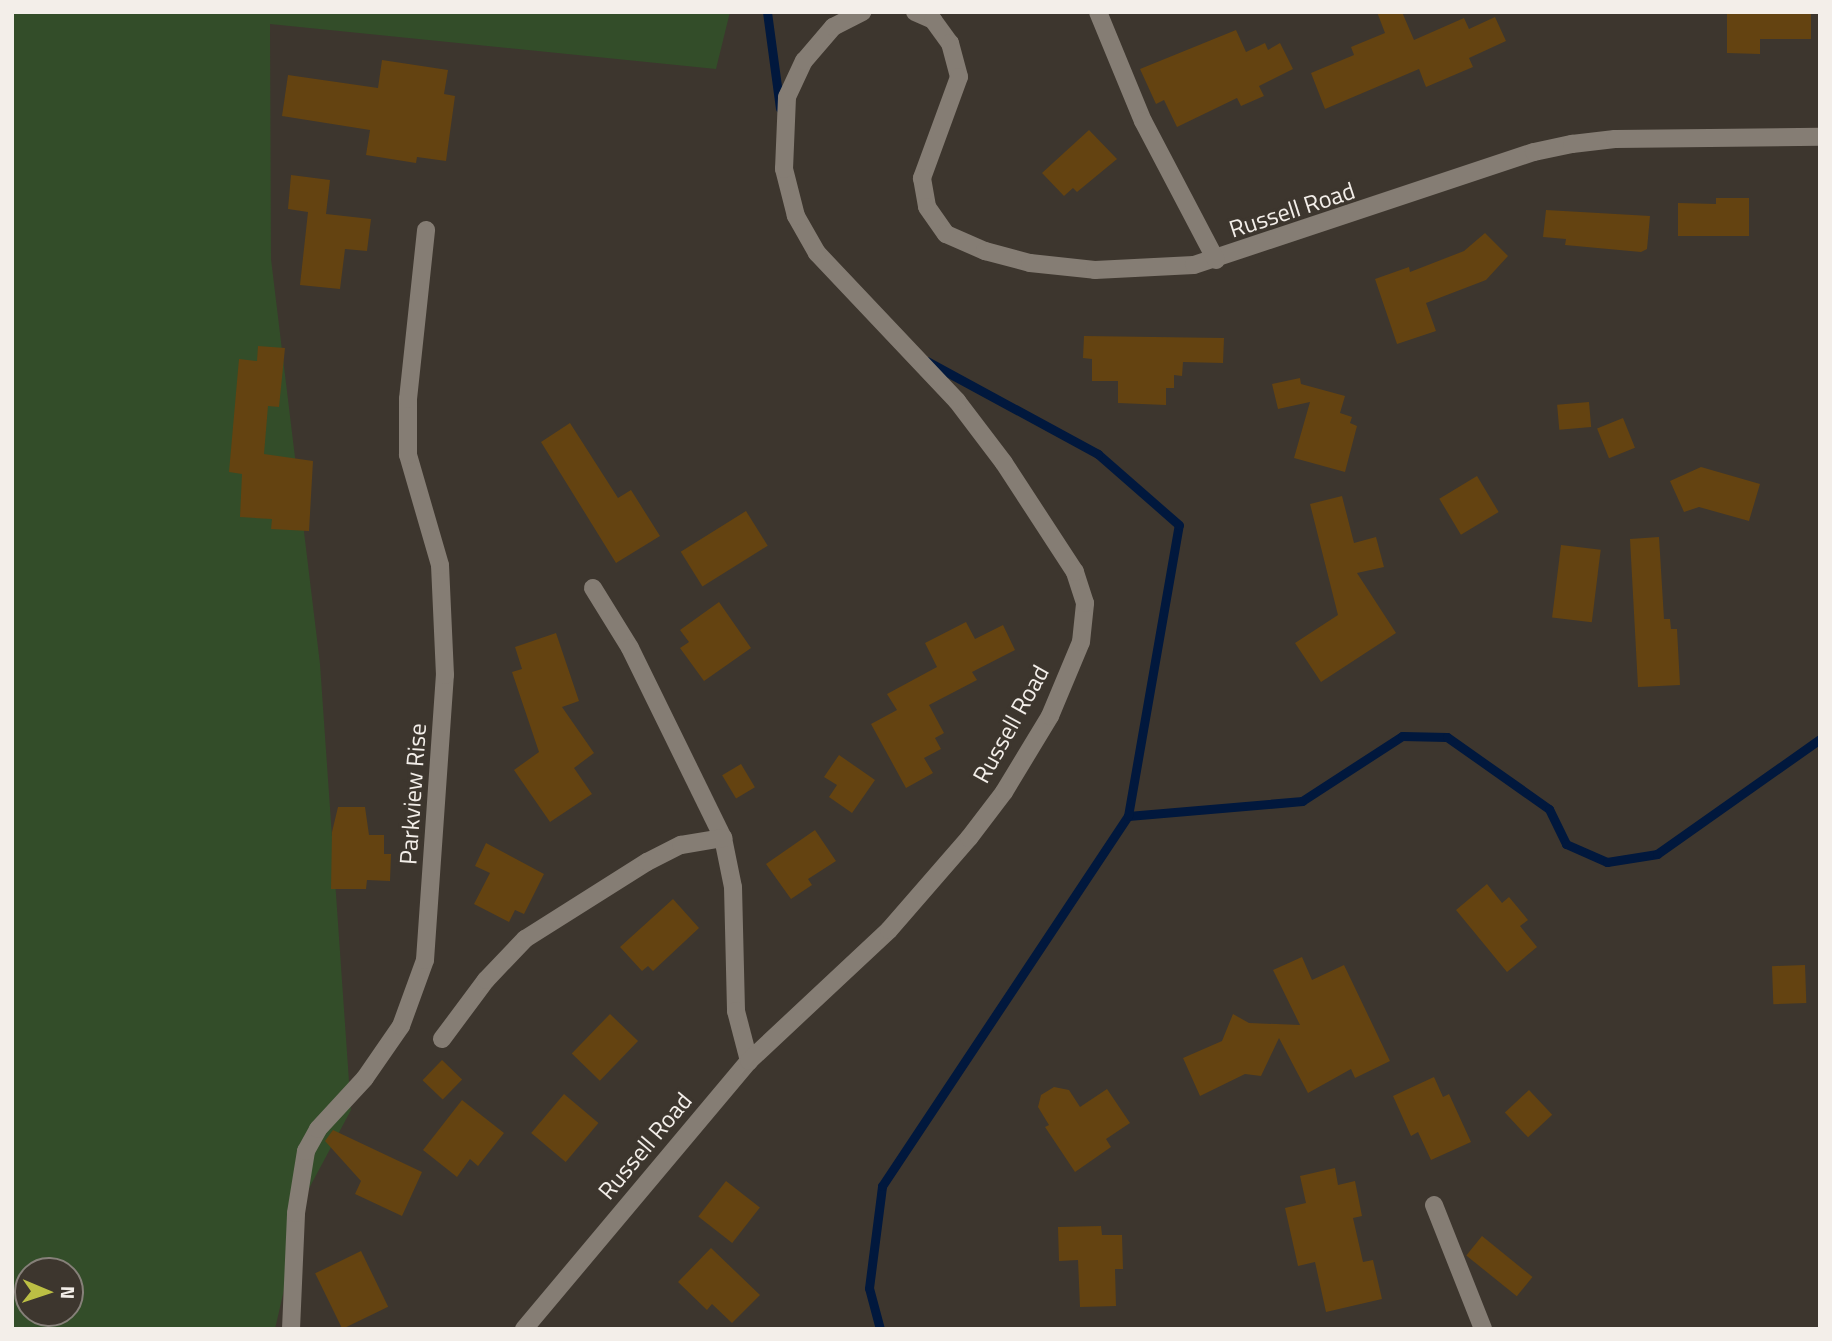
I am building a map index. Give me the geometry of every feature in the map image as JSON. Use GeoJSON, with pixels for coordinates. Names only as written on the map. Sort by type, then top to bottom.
{"type":"FeatureCollection","features":[{"type":"Feature","properties":{"kind":"street","name":"Russell Road"},"geometry":{"type":"LineString","coordinates":[[524,1329],[748,1061],[889,930],[1004,792],[1050,716],[1081,642],[1085,603],[1074,572],[981,432],[894,330],[817,253],[796,216],[784,169],[787,97],[829,19],[862,12]]}},
{"type":"Feature","properties":{"kind":"street","name":"Russell Road"},"geometry":{"type":"LineString","coordinates":[[915,12],[933,20],[950,43],[959,77],[949,113],[930,149],[922,178],[927,207],[946,234],[1030,263],[1095,270],[1155,271],[1216,260],[1534,152],[1572,144],[1615,139],[1820,137]]}},
{"type":"Feature","properties":{"kind":"street"},"geometry":{"type":"LineString","coordinates":[[1098,12],[1111,54],[1216,260]]}},
{"type":"Feature","properties":{"kind":"street","name":"Parkview Rise"},"geometry":{"type":"LineString","coordinates":[[291,1329],[296,1213],[306,1151],[318,1129],[380,1059],[401,1026],[425,960],[445,675],[440,565],[408,455],[408,399],[426,230]]}},
{"type":"Feature","properties":{"kind":"street"},"geometry":{"type":"LineString","coordinates":[[593,588],[630,648],[723,838],[733,887],[736,1011],[748,1061]]}},
{"type":"Feature","properties":{"kind":"street"},"geometry":{"type":"LineString","coordinates":[[442,1039],[525,939],[647,862],[681,845],[723,838]]}},
{"type":"Feature","properties":{"kind":"street"},"geometry":{"type":"LineString","coordinates":[[1434,1205],[1483,1329]]}},
{"type":"Feature","properties":{"kind":"green space"},"geometry":{"type":"Polygon","coordinates":[[[12,12],[730,12],[716,69],[270,24],[271,259],[320,664],[351,1110],[306,1194],[275,1329],[12,1329],[12,12]]]}},
{"type":"Feature","properties":{"kind":"building"},"geometry":{"type":"Polygon","coordinates":[[[1377,12],[1402,12],[1414,40],[1464,18],[1469,29],[1495,17],[1506,41],[1469,58],[1473,67],[1426,87],[1419,69],[1325,109],[1311,73],[1354,55],[1351,47],[1385,33],[1377,12]]]}},
{"type":"Feature","properties":{"kind":"building"},"geometry":{"type":"Polygon","coordinates":[[[1727,12],[1811,12],[1811,39],[1760,39],[1760,54],[1727,53],[1727,12]]]}},
{"type":"Feature","properties":{"kind":"building"},"geometry":{"type":"Polygon","coordinates":[[[1236,30],[1246,52],[1265,43],[1268,50],[1280,43],[1293,69],[1259,86],[1264,96],[1241,106],[1237,98],[1177,127],[1164,100],[1156,104],[1140,69],[1236,30]]]}},
{"type":"Feature","properties":{"kind":"building"},"geometry":{"type":"Polygon","coordinates":[[[382,60],[448,70],[444,94],[455,96],[446,161],[417,157],[416,163],[366,155],[370,130],[282,116],[288,75],[378,88],[382,60]]]}},
{"type":"Feature","properties":{"kind":"building"},"geometry":{"type":"Polygon","coordinates":[[[1089,130],[1117,159],[1077,192],[1073,188],[1064,196],[1042,173],[1089,130]]]}},
{"type":"Feature","properties":{"kind":"building"},"geometry":{"type":"Polygon","coordinates":[[[291,175],[330,180],[326,214],[371,219],[367,251],[345,249],[340,289],[300,285],[308,212],[288,209],[291,175]]]}},
{"type":"Feature","properties":{"kind":"building"},"geometry":{"type":"Polygon","coordinates":[[[1716,198],[1749,198],[1749,236],[1678,236],[1678,203],[1716,204],[1716,198]]]}},
{"type":"Feature","properties":{"kind":"building"},"geometry":{"type":"Polygon","coordinates":[[[1546,210],[1650,216],[1647,249],[1641,252],[1565,245],[1566,239],[1543,237],[1546,210]]]}},
{"type":"Feature","properties":{"kind":"building"},"geometry":{"type":"Polygon","coordinates":[[[1485,233],[1508,256],[1486,280],[1426,303],[1436,331],[1397,344],[1375,279],[1409,267],[1410,272],[1464,251],[1485,233]]]}},
{"type":"Feature","properties":{"kind":"building"},"geometry":{"type":"Polygon","coordinates":[[[1084,336],[1224,338],[1223,363],[1183,362],[1182,376],[1174,375],[1174,388],[1166,388],[1166,405],[1118,403],[1118,381],[1092,381],[1092,359],[1083,358],[1084,336]]]}},
{"type":"Feature","properties":{"kind":"building"},"geometry":{"type":"Polygon","coordinates":[[[258,346],[285,348],[279,407],[268,406],[264,454],[313,461],[309,531],[271,529],[272,519],[240,517],[242,474],[229,472],[239,359],[257,361],[258,346]]]}},
{"type":"Feature","properties":{"kind":"building"},"geometry":{"type":"Polygon","coordinates":[[[1300,378],[1301,384],[1345,396],[1340,413],[1352,417],[1350,423],[1357,426],[1345,472],[1294,458],[1310,402],[1278,409],[1272,384],[1300,378]]]}},
{"type":"Feature","properties":{"kind":"building"},"geometry":{"type":"Polygon","coordinates":[[[1589,402],[1591,427],[1559,430],[1557,405],[1589,402]]]}},
{"type":"Feature","properties":{"kind":"building"},"geometry":{"type":"Polygon","coordinates":[[[1623,418],[1635,448],[1609,458],[1597,428],[1623,418]]]}},
{"type":"Feature","properties":{"kind":"building"},"geometry":{"type":"Polygon","coordinates":[[[570,423],[618,498],[631,490],[660,536],[616,563],[541,442],[570,423]]]}},
{"type":"Feature","properties":{"kind":"building"},"geometry":{"type":"Polygon","coordinates":[[[1701,467],[1760,484],[1749,521],[1699,507],[1684,512],[1670,481],[1701,467]]]}},
{"type":"Feature","properties":{"kind":"building"},"geometry":{"type":"Polygon","coordinates":[[[1477,476],[1499,512],[1461,535],[1439,499],[1477,476]]]}},
{"type":"Feature","properties":{"kind":"building"},"geometry":{"type":"Polygon","coordinates":[[[1342,496],[1354,543],[1376,537],[1384,567],[1357,573],[1396,633],[1321,682],[1295,643],[1338,615],[1310,504],[1342,496]]]}},
{"type":"Feature","properties":{"kind":"building"},"geometry":{"type":"Polygon","coordinates":[[[746,511],[768,546],[702,587],[681,552],[746,511]]]}},
{"type":"Feature","properties":{"kind":"building"},"geometry":{"type":"Polygon","coordinates":[[[1659,537],[1664,619],[1670,619],[1671,629],[1677,629],[1680,685],[1638,687],[1630,539],[1659,537]]]}},
{"type":"Feature","properties":{"kind":"building"},"geometry":{"type":"Polygon","coordinates":[[[1561,545],[1601,550],[1592,622],[1552,617],[1561,545]]]}},
{"type":"Feature","properties":{"kind":"building"},"geometry":{"type":"Polygon","coordinates":[[[719,602],[751,648],[704,681],[680,648],[689,642],[680,630],[719,602]]]}},
{"type":"Feature","properties":{"kind":"building"},"geometry":{"type":"Polygon","coordinates":[[[966,622],[975,639],[1003,625],[1015,650],[972,672],[977,680],[929,705],[944,733],[935,738],[941,749],[924,758],[933,773],[906,788],[871,724],[897,710],[887,694],[937,667],[925,643],[966,622]]]}},
{"type":"Feature","properties":{"kind":"building"},"geometry":{"type":"Polygon","coordinates":[[[556,633],[579,701],[562,707],[594,753],[574,768],[592,794],[550,822],[514,770],[539,752],[512,672],[522,669],[515,647],[556,633]]]}},
{"type":"Feature","properties":{"kind":"building"},"geometry":{"type":"Polygon","coordinates":[[[839,755],[875,780],[852,813],[829,797],[837,785],[824,777],[839,755]]]}},
{"type":"Feature","properties":{"kind":"building"},"geometry":{"type":"Polygon","coordinates":[[[741,764],[755,787],[736,798],[722,775],[741,764]]]}},
{"type":"Feature","properties":{"kind":"building"},"geometry":{"type":"Polygon","coordinates":[[[338,807],[365,807],[369,835],[384,835],[384,854],[391,854],[390,881],[367,880],[366,889],[331,889],[332,832],[338,807]]]}},
{"type":"Feature","properties":{"kind":"building"},"geometry":{"type":"Polygon","coordinates":[[[815,830],[836,861],[808,879],[812,885],[791,899],[766,864],[815,830]]]}},
{"type":"Feature","properties":{"kind":"building"},"geometry":{"type":"Polygon","coordinates":[[[486,843],[544,874],[524,914],[515,910],[509,922],[474,904],[490,873],[475,866],[486,843]]]}},
{"type":"Feature","properties":{"kind":"building"},"geometry":{"type":"Polygon","coordinates":[[[1487,884],[1502,903],[1509,897],[1528,920],[1520,926],[1537,947],[1507,972],[1456,910],[1487,884]]]}},
{"type":"Feature","properties":{"kind":"building"},"geometry":{"type":"Polygon","coordinates":[[[673,899],[699,928],[653,971],[648,966],[642,971],[620,947],[673,899]]]}},
{"type":"Feature","properties":{"kind":"building"},"geometry":{"type":"Polygon","coordinates":[[[1302,957],[1312,980],[1344,965],[1390,1061],[1355,1078],[1351,1069],[1308,1093],[1279,1038],[1261,1076],[1245,1074],[1200,1096],[1183,1058],[1222,1041],[1233,1014],[1249,1023],[1300,1025],[1273,970],[1302,957]]]}},
{"type":"Feature","properties":{"kind":"building"},"geometry":{"type":"Polygon","coordinates":[[[1805,965],[1806,1003],[1773,1004],[1772,966],[1805,965]]]}},
{"type":"Feature","properties":{"kind":"building"},"geometry":{"type":"Polygon","coordinates":[[[610,1014],[638,1041],[600,1081],[572,1054],[610,1014]]]}},
{"type":"Feature","properties":{"kind":"building"},"geometry":{"type":"Polygon","coordinates":[[[442,1060],[462,1079],[443,1100],[423,1080],[442,1060]]]}},
{"type":"Feature","properties":{"kind":"building"},"geometry":{"type":"Polygon","coordinates":[[[1434,1077],[1443,1097],[1449,1094],[1471,1142],[1431,1160],[1418,1132],[1411,1136],[1393,1096],[1434,1077]]]}},
{"type":"Feature","properties":{"kind":"building"},"geometry":{"type":"Polygon","coordinates":[[[1054,1087],[1069,1090],[1080,1107],[1107,1089],[1130,1123],[1106,1139],[1111,1147],[1075,1172],[1045,1127],[1049,1125],[1038,1107],[1041,1095],[1054,1087]]]}},
{"type":"Feature","properties":{"kind":"building"},"geometry":{"type":"Polygon","coordinates":[[[1529,1090],[1552,1115],[1528,1137],[1505,1113],[1529,1090]]]}},
{"type":"Feature","properties":{"kind":"building"},"geometry":{"type":"Polygon","coordinates":[[[564,1094],[598,1123],[566,1162],[531,1133],[564,1094]]]}},
{"type":"Feature","properties":{"kind":"building"},"geometry":{"type":"Polygon","coordinates":[[[462,1100],[504,1133],[478,1166],[470,1159],[457,1177],[423,1150],[462,1100]]]}},
{"type":"Feature","properties":{"kind":"building"},"geometry":{"type":"Polygon","coordinates":[[[333,1130],[422,1172],[402,1216],[355,1194],[361,1181],[325,1141],[333,1130]]]}},
{"type":"Feature","properties":{"kind":"building"},"geometry":{"type":"Polygon","coordinates":[[[1335,1168],[1338,1185],[1355,1181],[1362,1216],[1353,1218],[1363,1262],[1373,1260],[1382,1299],[1326,1312],[1315,1262],[1298,1266],[1285,1208],[1306,1203],[1300,1176],[1335,1168]]]}},
{"type":"Feature","properties":{"kind":"building"},"geometry":{"type":"Polygon","coordinates":[[[726,1181],[760,1207],[732,1243],[698,1216],[726,1181]]]}},
{"type":"Feature","properties":{"kind":"building"},"geometry":{"type":"Polygon","coordinates":[[[1101,1226],[1102,1235],[1122,1235],[1123,1269],[1115,1269],[1116,1306],[1080,1307],[1078,1260],[1059,1261],[1058,1227],[1101,1226]]]}},
{"type":"Feature","properties":{"kind":"building"},"geometry":{"type":"Polygon","coordinates":[[[1482,1236],[1533,1277],[1517,1296],[1466,1255],[1482,1236]]]}},
{"type":"Feature","properties":{"kind":"building"},"geometry":{"type":"Polygon","coordinates":[[[711,1248],[760,1295],[732,1323],[712,1304],[707,1310],[678,1282],[711,1248]]]}},
{"type":"Feature","properties":{"kind":"building"},"geometry":{"type":"Polygon","coordinates":[[[361,1251],[388,1307],[342,1329],[315,1273],[361,1251]]]}},
{"type":"Feature","properties":{"kind":"waterway"},"geometry":{"type":"LineString","coordinates":[[767,12],[780,108]]}},
{"type":"Feature","properties":{"kind":"waterway"},"geometry":{"type":"LineString","coordinates":[[880,1329],[869,1288],[882,1186],[1128,816],[1179,525],[1098,454],[927,361]]}},
{"type":"Feature","properties":{"kind":"waterway"},"geometry":{"type":"LineString","coordinates":[[1128,816],[1302,801],[1402,736],[1447,737],[1549,809],[1566,844],[1607,862],[1657,854],[1820,739]]}}]}
